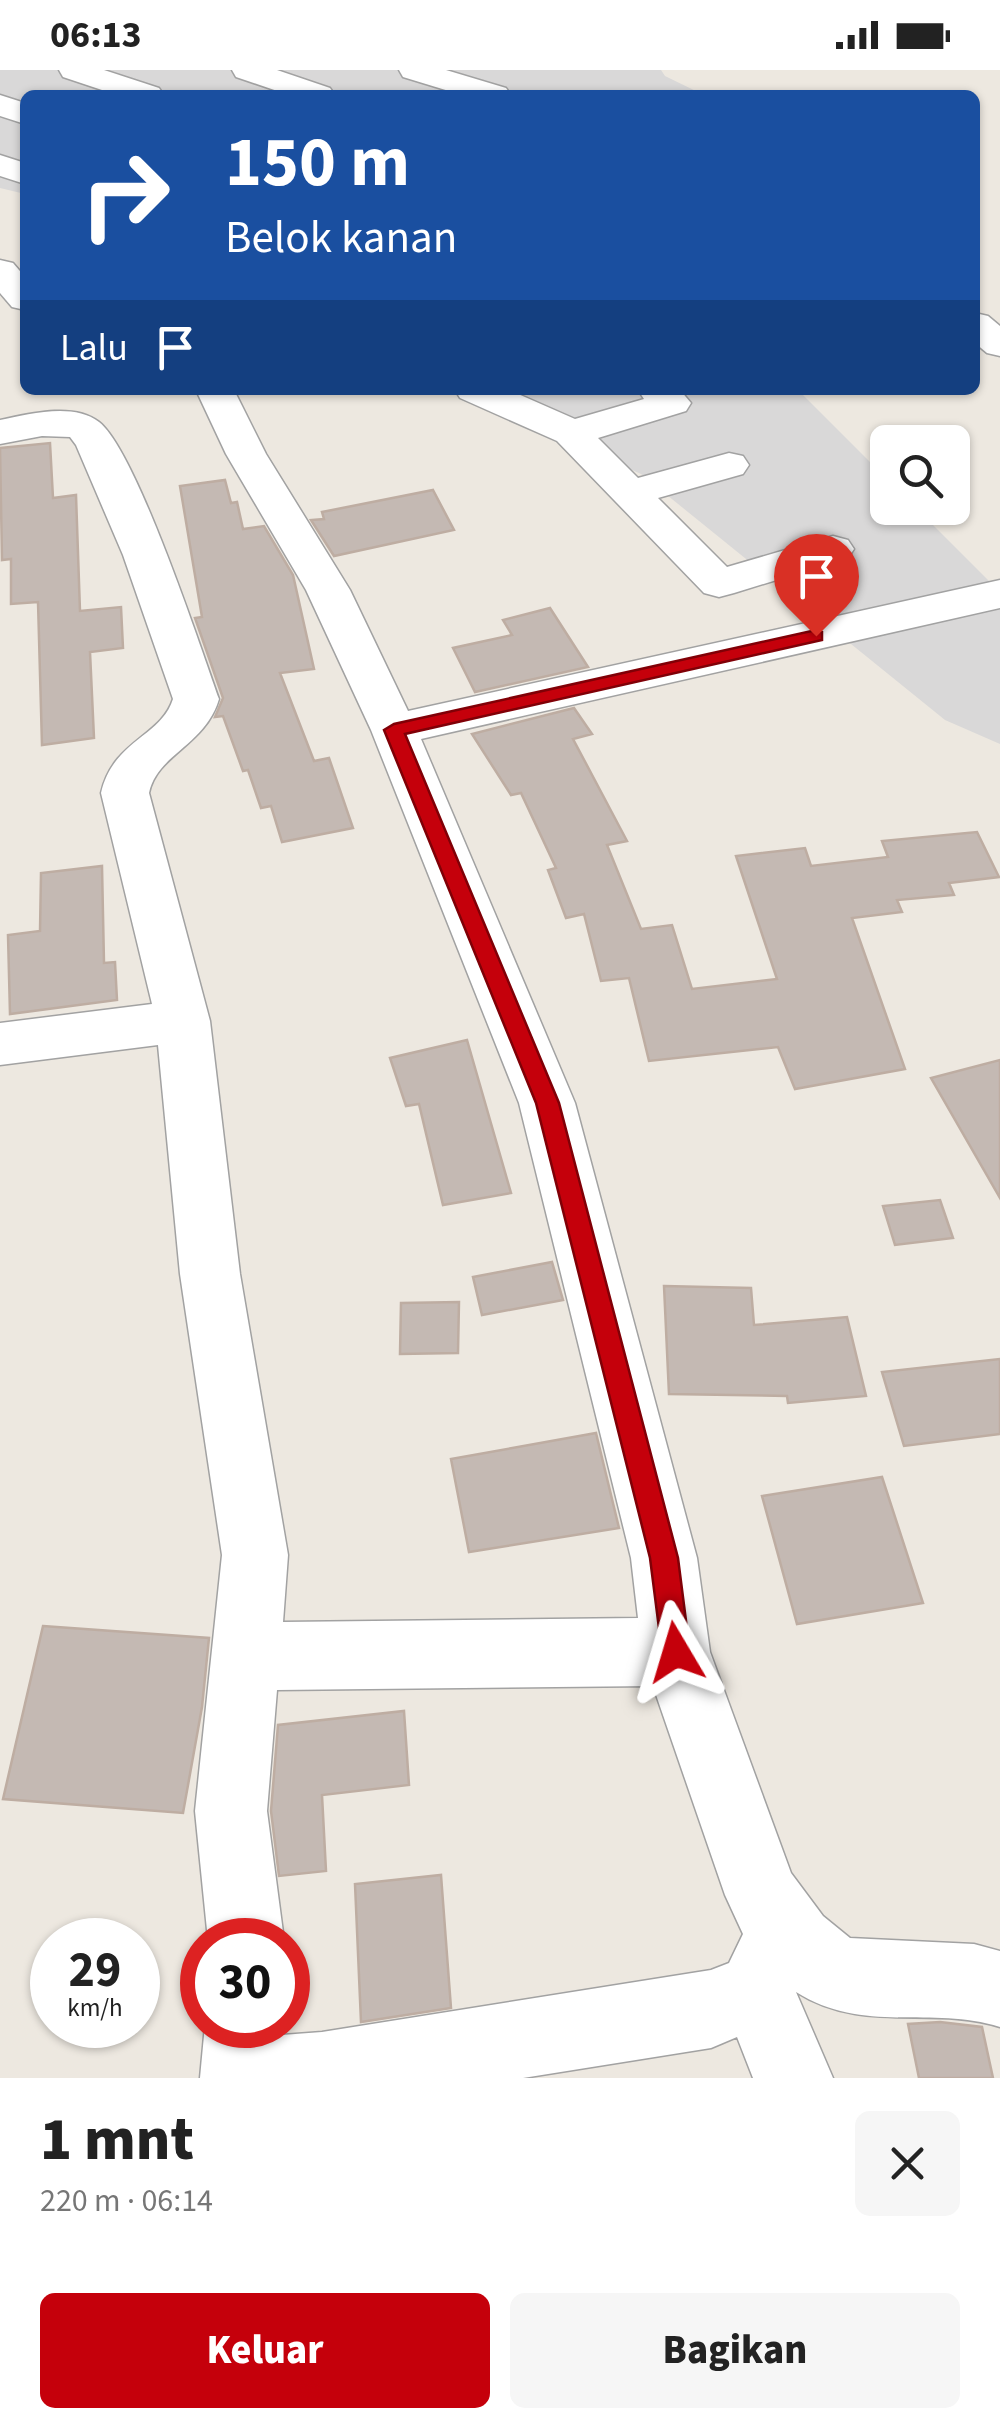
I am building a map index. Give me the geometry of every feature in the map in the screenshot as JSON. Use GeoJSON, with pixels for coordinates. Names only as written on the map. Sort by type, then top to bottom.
{"type":"FeatureCollection","features":[{"type":"Feature","properties":{"kind":"street"},"geometry":{"type":"LineString","coordinates":[[74,70],[133,90]]}},
{"type":"Feature","properties":{"kind":"street"},"geometry":{"type":"LineString","coordinates":[[247,70],[305,90]]}},
{"type":"Feature","properties":{"kind":"street"},"geometry":{"type":"LineString","coordinates":[[414,90],[434,72],[482,90]]}},
{"type":"Feature","properties":{"kind":"street"},"geometry":{"type":"LineString","coordinates":[[0,271],[20,293]]}},
{"type":"Feature","properties":{"kind":"street"},"geometry":{"type":"LineString","coordinates":[[980,328],[1000,345]]}},
{"type":"Feature","properties":{"kind":"street"},"geometry":{"type":"LineString","coordinates":[[217,395],[246,454],[328,590],[394,730],[548,1103],[664,1558],[676,1652],[762,1895],[792,2078]]}},
{"type":"Feature","properties":{"kind":"street"},"geometry":{"type":"LineString","coordinates":[[508,395],[536,399],[719,584],[833,549]]}},
{"type":"Feature","properties":{"kind":"street"},"geometry":{"type":"LineString","coordinates":[[571,434],[672,403],[663,395]]}},
{"type":"Feature","properties":{"kind":"street"},"geometry":{"type":"LineString","coordinates":[[0,432],[76,410],[119,498],[196,699],[194,712],[134,763],[126,778],[125,793],[183,1021],[210,1274],[254,1555],[231,1811],[243,1918]]}},
{"type":"Feature","properties":{"kind":"street"},"geometry":{"type":"LineString","coordinates":[[630,494],[728,464]]}},
{"type":"Feature","properties":{"kind":"street"},"geometry":{"type":"LineString","coordinates":[[394,730],[1000,594]]}},
{"type":"Feature","properties":{"kind":"street"},"geometry":{"type":"LineString","coordinates":[[0,1044],[183,1021]]}},
{"type":"Feature","properties":{"kind":"street"},"geometry":{"type":"LineString","coordinates":[[246,1656],[676,1652]]}},
{"type":"Feature","properties":{"kind":"street"},"geometry":{"type":"LineString","coordinates":[[244,2048],[243,2078],[322,2072],[711,2009],[770,1961],[807,1958],[840,1977],[978,1981],[1000,1989]]}},
{"type":"Feature","properties":{"kind":"shaded area"},"geometry":{"type":"Polygon","coordinates":[[[0,70],[661,70],[665,76],[694,90],[20,90],[20,193],[0,188],[0,70]]]}},
{"type":"Feature","properties":{"kind":"shaded area"},"geometry":{"type":"Polygon","coordinates":[[[466,395],[803,395],[870,462],[870,525],[933,525],[992,584],[1000,582],[1000,744],[945,720],[641,474],[466,395]]]}},
{"type":"Feature","properties":{"kind":"building"},"geometry":{"type":"Polygon","coordinates":[[[50,443],[53,498],[76,495],[80,611],[121,607],[123,648],[90,652],[94,738],[42,745],[38,602],[11,604],[11,559],[2,560],[0,448],[50,443]]]}},
{"type":"Feature","properties":{"kind":"building"},"geometry":{"type":"Polygon","coordinates":[[[225,480],[231,503],[237,502],[243,529],[264,526],[293,575],[314,669],[280,673],[314,761],[329,758],[353,828],[282,842],[271,806],[261,808],[223,716],[215,717],[223,698],[195,618],[202,617],[180,486],[225,480]]]}},
{"type":"Feature","properties":{"kind":"building"},"geometry":{"type":"Polygon","coordinates":[[[433,490],[454,530],[334,556],[311,520],[324,519],[322,512],[433,490]]]}},
{"type":"Feature","properties":{"kind":"building"},"geometry":{"type":"Polygon","coordinates":[[[550,608],[588,667],[475,692],[453,648],[512,635],[503,620],[550,608]]]}},
{"type":"Feature","properties":{"kind":"building"},"geometry":{"type":"Polygon","coordinates":[[[574,708],[592,734],[573,739],[627,841],[607,845],[641,929],[672,925],[692,989],[777,979],[736,856],[805,848],[811,866],[888,857],[882,841],[977,832],[999,877],[949,883],[954,895],[897,900],[902,912],[852,918],[905,1069],[795,1089],[778,1047],[649,1061],[629,978],[601,981],[584,914],[566,918],[548,870],[556,868],[521,793],[511,795],[472,734],[574,708]]]}},
{"type":"Feature","properties":{"kind":"building"},"geometry":{"type":"Polygon","coordinates":[[[102,866],[104,963],[115,962],[117,1000],[10,1014],[8,935],[40,931],[41,873],[102,866]]]}},
{"type":"Feature","properties":{"kind":"building"},"geometry":{"type":"Polygon","coordinates":[[[467,1040],[511,1193],[443,1205],[419,1104],[406,1106],[390,1058],[467,1040]]]}},
{"type":"Feature","properties":{"kind":"building"},"geometry":{"type":"Polygon","coordinates":[[[1000,1060],[1000,1198],[931,1078],[1000,1060]]]}},
{"type":"Feature","properties":{"kind":"building"},"geometry":{"type":"Polygon","coordinates":[[[940,1200],[953,1238],[895,1245],[883,1206],[940,1200]]]}},
{"type":"Feature","properties":{"kind":"building"},"geometry":{"type":"Polygon","coordinates":[[[552,1262],[563,1300],[482,1315],[473,1277],[552,1262]]]}},
{"type":"Feature","properties":{"kind":"building"},"geometry":{"type":"Polygon","coordinates":[[[664,1286],[751,1288],[754,1325],[847,1317],[866,1396],[788,1403],[787,1396],[669,1394],[664,1286]]]}},
{"type":"Feature","properties":{"kind":"building"},"geometry":{"type":"Polygon","coordinates":[[[459,1302],[458,1353],[400,1354],[401,1303],[459,1302]]]}},
{"type":"Feature","properties":{"kind":"building"},"geometry":{"type":"Polygon","coordinates":[[[1000,1359],[1000,1434],[904,1446],[882,1372],[1000,1359]]]}},
{"type":"Feature","properties":{"kind":"building"},"geometry":{"type":"Polygon","coordinates":[[[596,1433],[619,1528],[469,1552],[451,1459],[596,1433]]]}},
{"type":"Feature","properties":{"kind":"building"},"geometry":{"type":"Polygon","coordinates":[[[882,1477],[923,1603],[797,1624],[762,1496],[882,1477]]]}},
{"type":"Feature","properties":{"kind":"building"},"geometry":{"type":"Polygon","coordinates":[[[43,1626],[209,1638],[202,1707],[183,1813],[3,1799],[43,1626]]]}},
{"type":"Feature","properties":{"kind":"building"},"geometry":{"type":"Polygon","coordinates":[[[404,1711],[409,1785],[322,1795],[326,1871],[279,1876],[271,1811],[278,1725],[404,1711]]]}},
{"type":"Feature","properties":{"kind":"building"},"geometry":{"type":"Polygon","coordinates":[[[441,1875],[451,2008],[361,2022],[355,1884],[441,1875]]]}},
{"type":"Feature","properties":{"kind":"building"},"geometry":{"type":"Polygon","coordinates":[[[940,2022],[982,2027],[993,2078],[919,2078],[908,2024],[940,2022]]]}},
{"type":"Feature","properties":{"kind":"route"},"geometry":{"type":"LineString","coordinates":[[676,1652],[664,1558],[548,1103],[394,730],[816,636]]}}]}
